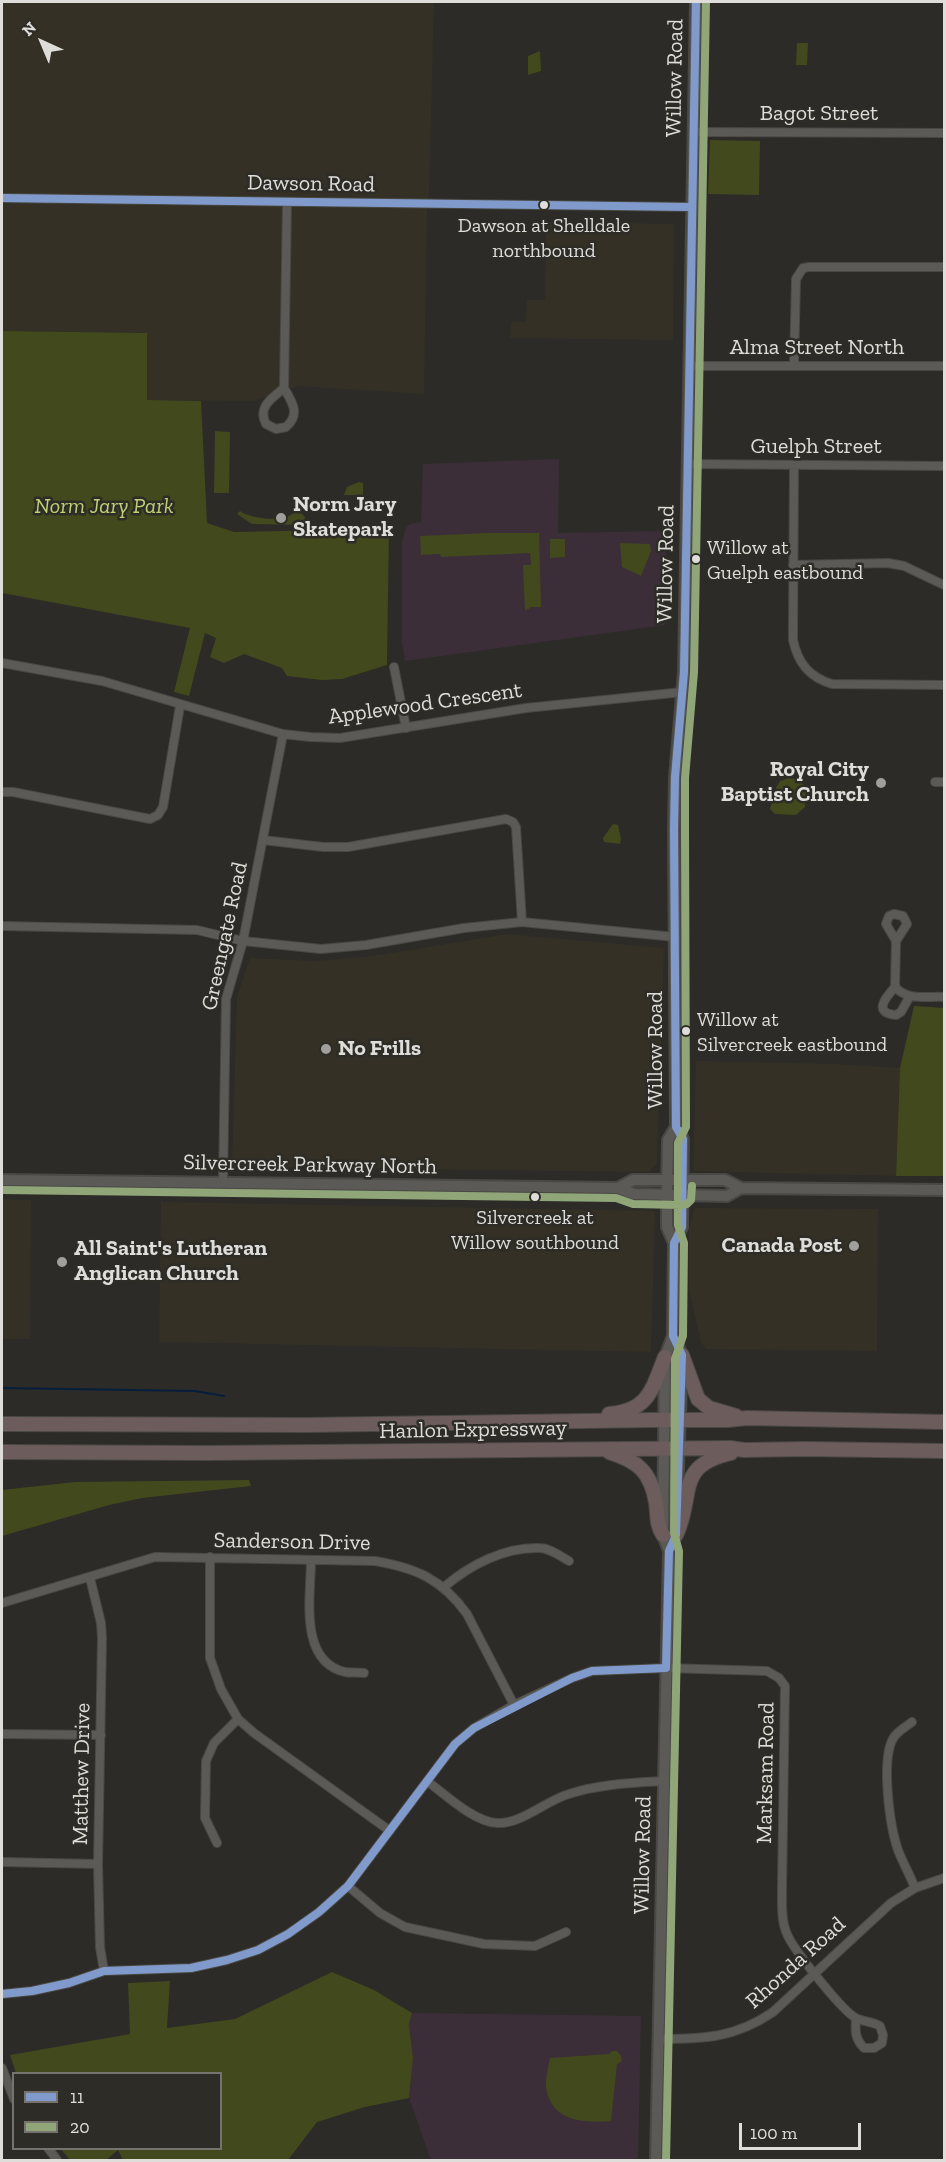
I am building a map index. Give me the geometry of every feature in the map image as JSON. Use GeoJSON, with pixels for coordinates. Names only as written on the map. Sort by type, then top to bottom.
{"type":"FeatureCollection","features":[{"type":"Feature","properties":{"kind":"highway"},"geometry":{"type":"LineString","coordinates":[[682,1355],[698,1399],[709,1408],[747,1418]]}},
{"type":"Feature","properties":{"kind":"highway"},"geometry":{"type":"LineString","coordinates":[[575,1422],[590,1415],[615,1414],[633,1409],[646,1400],[654,1386],[664,1357]]}},
{"type":"Feature","properties":{"kind":"highway","name":"Hanlon Expressway"},"geometry":{"type":"LineString","coordinates":[[2,1424],[232,1425],[747,1418],[945,1422]]}},
{"type":"Feature","properties":{"kind":"highway","name":"Hanlon Expressway"},"geometry":{"type":"LineString","coordinates":[[2,1452],[207,1453],[730,1448],[744,1450],[945,1451]]}},
{"type":"Feature","properties":{"kind":"highway"},"geometry":{"type":"LineString","coordinates":[[599,1449],[627,1458],[642,1469],[649,1479],[656,1503],[657,1525],[669,1535],[682,1523],[688,1485],[695,1470],[716,1457],[744,1450]]}},
{"type":"Feature","properties":{"kind":"main road","name":"Willow Road"},"geometry":{"type":"LineString","coordinates":[[674,1243],[682,1227],[683,1139],[676,1127],[675,777],[683,692],[696,2]]}},
{"type":"Feature","properties":{"kind":"main road","name":"Willow Road"},"geometry":{"type":"LineString","coordinates":[[656,2160],[669,1551],[663,1449],[664,1357],[673,1336],[674,1243],[667,1227],[668,1140],[676,1127]]}},
{"type":"Feature","properties":{"kind":"main road","name":"Silvercreek Parkway North"},"geometry":{"type":"LineString","coordinates":[[2,1180],[618,1188],[634,1194],[727,1196],[741,1188]]}},
{"type":"Feature","properties":{"kind":"main road","name":"Silvercreek Parkway North"},"geometry":{"type":"LineString","coordinates":[[618,1188],[633,1180],[725,1180],[741,1188],[945,1190]]}},
{"type":"Feature","properties":{"kind":"main road","name":"Willow Road"},"geometry":{"type":"LineString","coordinates":[[669,1535],[679,1449],[682,1355],[673,1336]]}},
{"type":"Feature","properties":{"kind":"street","name":"Bagot Street"},"geometry":{"type":"LineString","coordinates":[[693,132],[945,133]]}},
{"type":"Feature","properties":{"kind":"street","name":"Dawson Road"},"geometry":{"type":"LineString","coordinates":[[2,198],[691,207]]}},
{"type":"Feature","properties":{"kind":"street"},"geometry":{"type":"LineString","coordinates":[[284,388],[269,400],[262,414],[266,424],[276,429],[286,427],[295,414],[295,409],[284,388],[287,202]]}},
{"type":"Feature","properties":{"kind":"street"},"geometry":{"type":"LineString","coordinates":[[794,366],[796,279],[803,268],[945,267]]}},
{"type":"Feature","properties":{"kind":"street","name":"Alma Street North"},"geometry":{"type":"LineString","coordinates":[[689,366],[945,366]]}},
{"type":"Feature","properties":{"kind":"street","name":"Guelph Street"},"geometry":{"type":"LineString","coordinates":[[687,464],[945,466]]}},
{"type":"Feature","properties":{"kind":"street"},"geometry":{"type":"LineString","coordinates":[[794,466],[793,640],[800,661],[813,675],[832,684],[945,685]]}},
{"type":"Feature","properties":{"kind":"street"},"geometry":{"type":"LineString","coordinates":[[793,565],[888,563],[904,566],[945,585]]}},
{"type":"Feature","properties":{"kind":"street","name":"Applewood Crescent"},"geometry":{"type":"LineString","coordinates":[[2,663],[102,681],[180,706],[283,734],[310,737],[340,738],[526,708],[683,692]]}},
{"type":"Feature","properties":{"kind":"street"},"geometry":{"type":"LineString","coordinates":[[394,667],[406,728]]}},
{"type":"Feature","properties":{"kind":"street"},"geometry":{"type":"LineString","coordinates":[[2,792],[13,792],[150,819],[158,815],[163,807],[180,706]]}},
{"type":"Feature","properties":{"kind":"street","name":"Greengate Road"},"geometry":{"type":"LineString","coordinates":[[224,1183],[226,999],[243,941],[283,734]]}},
{"type":"Feature","properties":{"kind":"street"},"geometry":{"type":"LineString","coordinates":[[935,782],[945,782]]}},
{"type":"Feature","properties":{"kind":"street"},"geometry":{"type":"LineString","coordinates":[[263,840],[322,847],[348,847],[506,819],[513,822],[516,827],[522,922]]}},
{"type":"Feature","properties":{"kind":"street"},"geometry":{"type":"LineString","coordinates":[[2,926],[197,930],[243,941],[321,949],[366,945],[464,928],[522,922],[675,937]]}},
{"type":"Feature","properties":{"kind":"street"},"geometry":{"type":"LineString","coordinates":[[896,941],[895,987],[885,998],[883,1009],[887,1013],[896,1015],[901,1012],[910,996]]}},
{"type":"Feature","properties":{"kind":"street"},"geometry":{"type":"LineString","coordinates":[[895,987],[904,995],[945,997]]}},
{"type":"Feature","properties":{"kind":"street"},"geometry":{"type":"LineString","coordinates":[[444,1587],[460,1574],[484,1560],[513,1551],[540,1548],[550,1550],[569,1561]]}},
{"type":"Feature","properties":{"kind":"street","name":"Sanderson Drive"},"geometry":{"type":"LineString","coordinates":[[2,1603],[155,1557],[375,1561],[393,1564],[419,1572],[444,1587],[467,1614],[514,1706]]}},
{"type":"Feature","properties":{"kind":"street"},"geometry":{"type":"LineString","coordinates":[[210,1557],[210,1658],[221,1689],[238,1719],[390,1831]]}},
{"type":"Feature","properties":{"kind":"street"},"geometry":{"type":"LineString","coordinates":[[311,1560],[310,1634],[316,1651],[330,1665],[344,1672],[364,1673]]}},
{"type":"Feature","properties":{"kind":"street","name":"Matthew Drive"},"geometry":{"type":"LineString","coordinates":[[90,1578],[102,1638],[98,1864],[100,1947],[104,1971]]}},
{"type":"Feature","properties":{"kind":"street","name":"Marksam Road"},"geometry":{"type":"LineString","coordinates":[[2,1994],[32,1991],[69,1983],[104,1971],[191,1968],[258,1950],[288,1934],[319,1912],[348,1886],[455,1743],[474,1728],[514,1706],[572,1678],[592,1671],[666,1668],[767,1671],[779,1678],[785,1686],[782,1910],[786,1932],[798,1954],[856,2019],[880,2026],[883,2035],[882,2043],[874,2048],[864,2048],[858,2042],[855,2030],[856,2019]]}},
{"type":"Feature","properties":{"kind":"street"},"geometry":{"type":"LineString","coordinates":[[217,1843],[205,1818],[207,1761],[214,1743],[238,1719]]}},
{"type":"Feature","properties":{"kind":"street"},"geometry":{"type":"LineString","coordinates":[[912,1722],[894,1737],[887,1762],[887,1790],[898,1850],[915,1888]]}},
{"type":"Feature","properties":{"kind":"street"},"geometry":{"type":"LineString","coordinates":[[2,1734],[101,1735]]}},
{"type":"Feature","properties":{"kind":"street"},"geometry":{"type":"LineString","coordinates":[[427,1781],[479,1819],[497,1823],[522,1817],[566,1795],[598,1786],[664,1781]]}},
{"type":"Feature","properties":{"kind":"street"},"geometry":{"type":"LineString","coordinates":[[2,1862],[98,1864]]}},
{"type":"Feature","properties":{"kind":"street","name":"Rhonda Road"},"geometry":{"type":"LineString","coordinates":[[659,2039],[718,2037],[757,2024],[774,2012],[815,1975],[891,1903],[915,1888],[945,1878]]}},
{"type":"Feature","properties":{"kind":"street"},"geometry":{"type":"LineString","coordinates":[[348,1886],[380,1913],[405,1927],[484,1944],[535,1946],[566,1932]]}},
{"type":"Feature","properties":{"kind":"street"},"geometry":{"type":"LineString","coordinates":[[2,2068],[12,2094]]}},
{"type":"Feature","properties":{"kind":"shaded area"},"geometry":{"type":"Polygon","coordinates":[[[2,2],[434,2],[424,394],[298,386],[253,401],[147,400],[147,333],[2,331],[2,2]]]}},
{"type":"Feature","properties":{"kind":"shaded area"},"geometry":{"type":"Polygon","coordinates":[[[546,222],[674,224],[673,340],[510,338],[511,322],[526,322],[527,300],[545,300],[546,222]]]}},
{"type":"Feature","properties":{"kind":"shaded area"},"geometry":{"type":"Polygon","coordinates":[[[559,459],[558,533],[666,531],[665,625],[405,661],[402,643],[402,541],[406,528],[410,524],[421,522],[423,464],[559,459]]]}},
{"type":"Feature","properties":{"kind":"shaded area"},"geometry":{"type":"Polygon","coordinates":[[[507,934],[664,948],[657,1163],[649,1172],[232,1167],[237,997],[250,958],[315,961],[373,956],[507,934]]]}},
{"type":"Feature","properties":{"kind":"shaded area"},"geometry":{"type":"Polygon","coordinates":[[[696,1061],[836,1064],[900,1068],[896,1176],[693,1171],[696,1061]]]}},
{"type":"Feature","properties":{"kind":"shaded area"},"geometry":{"type":"Polygon","coordinates":[[[2,1199],[31,1200],[30,1339],[2,1339],[2,1199]]]}},
{"type":"Feature","properties":{"kind":"shaded area"},"geometry":{"type":"Polygon","coordinates":[[[161,1202],[655,1211],[651,1352],[159,1342],[161,1202]]]}},
{"type":"Feature","properties":{"kind":"shaded area"},"geometry":{"type":"Polygon","coordinates":[[[695,1208],[878,1209],[877,1351],[707,1349],[701,1343],[689,1289],[689,1228],[695,1208]]]}},
{"type":"Feature","properties":{"kind":"shaded area"},"geometry":{"type":"Polygon","coordinates":[[[412,2013],[641,2016],[638,2160],[431,2160],[409,2098],[413,2058],[409,2024],[412,2013]]]}},
{"type":"Feature","properties":{"kind":"green space"},"geometry":{"type":"Polygon","coordinates":[[[797,43],[808,43],[807,65],[796,65],[797,43]]]}},
{"type":"Feature","properties":{"kind":"green space"},"geometry":{"type":"Polygon","coordinates":[[[540,51],[541,71],[528,75],[528,56],[540,51]]]}},
{"type":"Feature","properties":{"kind":"green space"},"geometry":{"type":"Polygon","coordinates":[[[710,140],[760,141],[759,195],[708,194],[710,140]]]}},
{"type":"Feature","properties":{"kind":"green space","name":"Norm Jary Park"},"geometry":{"type":"Polygon","coordinates":[[[2,331],[147,333],[147,400],[201,401],[207,523],[234,532],[389,529],[387,665],[342,679],[322,680],[287,676],[282,668],[244,654],[224,663],[210,657],[216,638],[205,633],[189,696],[174,692],[190,628],[2,593],[2,331]]]}},
{"type":"Feature","properties":{"kind":"green space"},"geometry":{"type":"Polygon","coordinates":[[[215,431],[230,432],[229,493],[214,493],[215,431]]]}},
{"type":"Feature","properties":{"kind":"green space"},"geometry":{"type":"Polygon","coordinates":[[[359,482],[363,483],[363,495],[344,495],[347,487],[359,482]]]}},
{"type":"Feature","properties":{"kind":"green space","name":"Norm Jary Skatepark"},"geometry":{"type":"Polygon","coordinates":[[[240,511],[269,519],[287,517],[300,512],[305,517],[305,522],[302,525],[252,524],[237,514],[240,511]]]}},
{"type":"Feature","properties":{"kind":"green space"},"geometry":{"type":"Polygon","coordinates":[[[539,533],[541,607],[530,607],[525,610],[523,565],[531,565],[530,553],[441,557],[440,554],[421,555],[420,536],[539,533]]]}},
{"type":"Feature","properties":{"kind":"green space"},"geometry":{"type":"Polygon","coordinates":[[[550,539],[565,539],[565,557],[550,558],[550,539]]]}},
{"type":"Feature","properties":{"kind":"green space"},"geometry":{"type":"Polygon","coordinates":[[[620,543],[650,544],[651,551],[641,576],[622,567],[620,543]]]}},
{"type":"Feature","properties":{"kind":"green space"},"geometry":{"type":"Polygon","coordinates":[[[789,778],[800,780],[807,789],[805,807],[796,815],[775,814],[770,809],[776,788],[780,781],[789,778]]]}},
{"type":"Feature","properties":{"kind":"green space"},"geometry":{"type":"Polygon","coordinates":[[[613,824],[618,825],[620,844],[604,842],[603,838],[613,824]]]}},
{"type":"Feature","properties":{"kind":"green space"},"geometry":{"type":"Polygon","coordinates":[[[914,1006],[944,1008],[944,1176],[896,1176],[900,1068],[914,1006]]]}},
{"type":"Feature","properties":{"kind":"green space"},"geometry":{"type":"Polygon","coordinates":[[[249,1480],[251,1486],[142,1498],[109,1505],[2,1536],[2,1490],[75,1482],[249,1480]]]}},
{"type":"Feature","properties":{"kind":"green space"},"geometry":{"type":"Polygon","coordinates":[[[332,1972],[374,1990],[412,2013],[409,2024],[413,2058],[409,2098],[365,2107],[317,2122],[288,2160],[123,2160],[118,2150],[222,2150],[222,2072],[16,2072],[10,2055],[130,2034],[128,1983],[170,1981],[167,2028],[235,2019],[332,1972]]]}},
{"type":"Feature","properties":{"kind":"green space"},"geometry":{"type":"Polygon","coordinates":[[[617,2051],[622,2061],[617,2064],[611,2121],[582,2121],[564,2115],[556,2109],[546,2088],[550,2058],[609,2054],[617,2051]]]}},
{"type":"Feature","properties":{"kind":"green space"},"geometry":{"type":"Polygon","coordinates":[[[62,2150],[118,2150],[106,2160],[70,2160],[62,2150]]]}},
{"type":"Feature","properties":{"kind":"waterway"},"geometry":{"type":"LineString","coordinates":[[2,1388],[195,1391],[224,1396]]}},
{"type":"Feature","properties":{"kind":"transit line","name":"11"},"geometry":{"type":"LineString","coordinates":[[2,1994],[32,1991],[69,1983],[104,1971],[191,1968],[258,1950],[288,1934],[319,1912],[348,1886],[455,1744],[474,1728],[572,1678],[592,1671],[666,1668],[669,1551],[676,1535],[682,1355],[673,1336],[674,1243],[682,1227],[683,1139],[676,1127],[674,829],[675,777],[684,672],[696,2]]}},
{"type":"Feature","properties":{"kind":"transit line","name":"20"},"geometry":{"type":"LineString","coordinates":[[666,2160],[679,1551],[674,1533],[675,1359],[683,1336],[684,1243],[678,1225],[678,1143],[686,1127],[685,778],[694,672],[706,2]]}},
{"type":"Feature","properties":{"kind":"transit line","name":"11"},"geometry":{"type":"LineString","coordinates":[[2,198],[691,207]]}},
{"type":"Feature","properties":{"kind":"transit line","name":"20"},"geometry":{"type":"LineString","coordinates":[[2,1190],[616,1198],[633,1204],[682,1205],[691,1200],[692,1186]]}},
{"type":"Feature","properties":{"kind":"place","name":"Dawson at Shelldale northbound"},"geometry":{"type":"Point","coordinates":[544,205]}},
{"type":"Feature","properties":{"kind":"place","name":"Norm Jary Skatepark"},"geometry":{"type":"Point","coordinates":[281,518]}},
{"type":"Feature","properties":{"kind":"place","name":"Willow at Guelph eastbound"},"geometry":{"type":"Point","coordinates":[696,559]}},
{"type":"Feature","properties":{"kind":"place","name":"Royal City Baptist Church"},"geometry":{"type":"Point","coordinates":[881,783]}},
{"type":"Feature","properties":{"kind":"place","name":"Willow at Silvercreek eastbound"},"geometry":{"type":"Point","coordinates":[686,1031]}},
{"type":"Feature","properties":{"kind":"place","name":"No Frills"},"geometry":{"type":"Point","coordinates":[326,1049]}},
{"type":"Feature","properties":{"kind":"place","name":"Silvercreek at Willow southbound"},"geometry":{"type":"Point","coordinates":[535,1197]}},
{"type":"Feature","properties":{"kind":"place","name":"Canada Post"},"geometry":{"type":"Point","coordinates":[854,1246]}},
{"type":"Feature","properties":{"kind":"place","name":"All Saint's Lutheran Anglican Church"},"geometry":{"type":"Point","coordinates":[62,1262]}}]}
